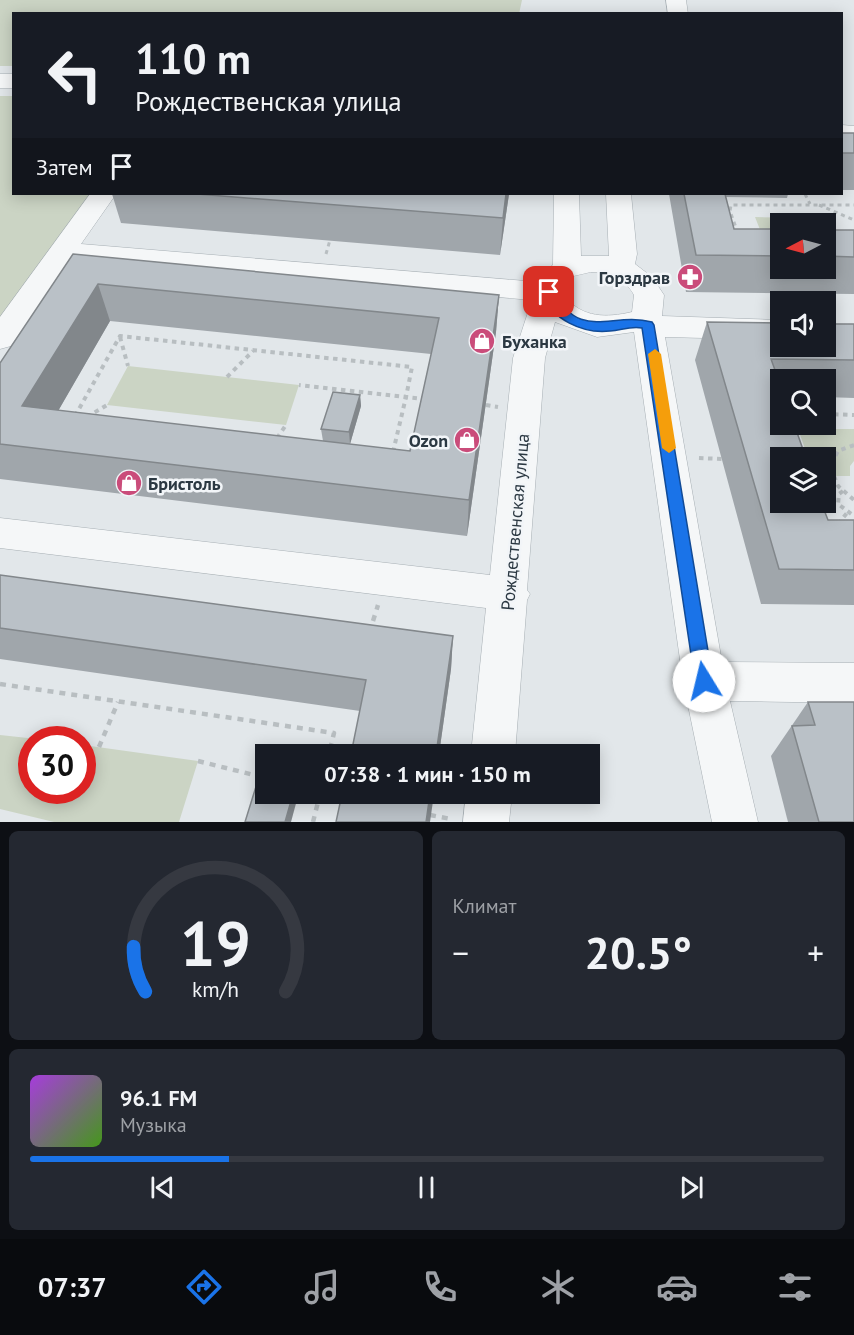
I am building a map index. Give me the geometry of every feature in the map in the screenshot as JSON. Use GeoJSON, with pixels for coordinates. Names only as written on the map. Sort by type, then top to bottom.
{"type":"FeatureCollection","features":[{"type":"Feature","properties":{"kind":"street"},"geometry":{"type":"LineString","coordinates":[[0,339],[102,195]]}},
{"type":"Feature","properties":{"kind":"street","name":"Рождественская улица"},"geometry":{"type":"LineString","coordinates":[[494,744],[510,594],[529,358],[558,280],[566,195]]}},
{"type":"Feature","properties":{"kind":"street"},"geometry":{"type":"LineString","coordinates":[[619,195],[623,254],[620,268]]}},
{"type":"Feature","properties":{"kind":"street"},"geometry":{"type":"LineString","coordinates":[[64,251],[558,280],[589,263],[620,268],[632,274],[646,288],[649,296],[646,310],[648,325],[704,681],[735,822]]}},
{"type":"Feature","properties":{"kind":"street"},"geometry":{"type":"LineString","coordinates":[[558,280],[551,300],[563,314],[584,324],[609,327],[631,322],[672,328],[770,330]]}},
{"type":"Feature","properties":{"kind":"street"},"geometry":{"type":"LineString","coordinates":[[0,533],[510,594]]}},
{"type":"Feature","properties":{"kind":"street"},"geometry":{"type":"LineString","coordinates":[[704,681],[854,683]]}},
{"type":"Feature","properties":{"kind":"street"},"geometry":{"type":"LineString","coordinates":[[469,820],[481,804]]}},
{"type":"Feature","properties":{"kind":"path"},"geometry":{"type":"LineString","coordinates":[[806,195],[810,204]]}},
{"type":"Feature","properties":{"kind":"path"},"geometry":{"type":"LineString","coordinates":[[817,204],[854,220]]}},
{"type":"Feature","properties":{"kind":"path"},"geometry":{"type":"LineString","coordinates":[[740,239],[730,211],[731,205],[854,205]]}},
{"type":"Feature","properties":{"kind":"path"},"geometry":{"type":"LineString","coordinates":[[325,257],[330,240]]}},
{"type":"Feature","properties":{"kind":"path"},"geometry":{"type":"LineString","coordinates":[[120,336],[412,367],[392,458]]}},
{"type":"Feature","properties":{"kind":"path"},"geometry":{"type":"LineString","coordinates":[[120,336],[128,366]]}},
{"type":"Feature","properties":{"kind":"path"},"geometry":{"type":"LineString","coordinates":[[72,421],[120,336]]}},
{"type":"Feature","properties":{"kind":"path"},"geometry":{"type":"LineString","coordinates":[[227,377],[254,350]]}},
{"type":"Feature","properties":{"kind":"path"},"geometry":{"type":"LineString","coordinates":[[299,385],[429,399]]}},
{"type":"Feature","properties":{"kind":"path"},"geometry":{"type":"LineString","coordinates":[[83,420],[108,405]]}},
{"type":"Feature","properties":{"kind":"path"},"geometry":{"type":"LineString","coordinates":[[836,414],[854,415]]}},
{"type":"Feature","properties":{"kind":"path"},"geometry":{"type":"LineString","coordinates":[[273,444],[286,425]]}},
{"type":"Feature","properties":{"kind":"path"},"geometry":{"type":"LineString","coordinates":[[854,445],[838,451],[830,466],[832,476],[843,491],[854,500]]}},
{"type":"Feature","properties":{"kind":"path"},"geometry":{"type":"LineString","coordinates":[[698,458],[722,459]]}},
{"type":"Feature","properties":{"kind":"path"},"geometry":{"type":"LineString","coordinates":[[843,491],[839,494],[838,504],[854,516]]}},
{"type":"Feature","properties":{"kind":"path"},"geometry":{"type":"LineString","coordinates":[[832,531],[847,513]]}},
{"type":"Feature","properties":{"kind":"path"},"geometry":{"type":"LineString","coordinates":[[0,684],[333,733],[331,744]]}},
{"type":"Feature","properties":{"kind":"path"},"geometry":{"type":"LineString","coordinates":[[99,747],[118,702]]}},
{"type":"Feature","properties":{"kind":"path"},"geometry":{"type":"LineString","coordinates":[[198,761],[255,775]]}},
{"type":"Feature","properties":{"kind":"path"},"geometry":{"type":"LineString","coordinates":[[313,822],[319,804]]}},
{"type":"Feature","properties":{"kind":"path"},"geometry":{"type":"LineString","coordinates":[[430,815],[469,820]]}},
{"type":"Feature","properties":{"kind":"green space"},"geometry":{"type":"Polygon","coordinates":[[[0,0],[522,0],[519,12],[12,12],[12,66],[0,66],[0,0]]]}},
{"type":"Feature","properties":{"kind":"green space"},"geometry":{"type":"Polygon","coordinates":[[[0,96],[12,96],[12,195],[90,195],[0,322],[0,96]]]}},
{"type":"Feature","properties":{"kind":"green space"},"geometry":{"type":"Polygon","coordinates":[[[755,217],[770,217],[770,242],[765,242],[755,217]]]}},
{"type":"Feature","properties":{"kind":"green space"},"geometry":{"type":"Polygon","coordinates":[[[128,366],[299,385],[286,425],[107,405],[128,366]]]}},
{"type":"Feature","properties":{"kind":"green space"},"geometry":{"type":"Polygon","coordinates":[[[836,429],[854,429],[854,461],[850,466],[850,476],[836,476],[836,447],[804,447],[800,435],[836,435],[836,429]]]}},
{"type":"Feature","properties":{"kind":"green space"},"geometry":{"type":"Polygon","coordinates":[[[0,735],[18,737],[18,804],[96,804],[96,747],[198,761],[179,822],[54,822],[0,809],[0,735]]]}},
{"type":"Feature","properties":{"kind":"building"},"geometry":{"type":"Polygon","coordinates":[[[843,133],[854,133],[854,153],[843,153],[843,133]]]}},
{"type":"Feature","properties":{"kind":"building"},"geometry":{"type":"Polygon","coordinates":[[[210,195],[506,195],[503,218],[210,195]]]}},
{"type":"Feature","properties":{"kind":"building"},"geometry":{"type":"Polygon","coordinates":[[[684,195],[725,195],[734,229],[770,229],[770,256],[696,255],[684,195]]]}},
{"type":"Feature","properties":{"kind":"building"},"geometry":{"type":"Polygon","coordinates":[[[836,230],[854,230],[854,257],[836,256],[836,230]]]}},
{"type":"Feature","properties":{"kind":"building"},"geometry":{"type":"Polygon","coordinates":[[[73,254],[499,295],[469,500],[0,444],[0,363],[73,254]],[[98,284],[22,406],[410,451],[439,318],[98,284]]]}},
{"type":"Feature","properties":{"kind":"building"},"geometry":{"type":"Polygon","coordinates":[[[707,322],[770,323],[770,357],[836,357],[836,324],[854,324],[854,360],[771,359],[775,369],[770,369],[770,435],[798,435],[802,447],[770,447],[770,513],[825,513],[828,520],[854,520],[854,570],[779,569],[707,322]]]}},
{"type":"Feature","properties":{"kind":"building"},"geometry":{"type":"Polygon","coordinates":[[[333,392],[360,395],[349,432],[321,429],[333,392]]]}},
{"type":"Feature","properties":{"kind":"building"},"geometry":{"type":"Polygon","coordinates":[[[0,575],[453,636],[437,744],[353,744],[366,680],[0,628],[0,575]]]}},
{"type":"Feature","properties":{"kind":"building"},"geometry":{"type":"Polygon","coordinates":[[[808,702],[854,702],[854,822],[819,822],[792,726],[815,725],[808,702]]]}},
{"type":"Feature","properties":{"kind":"building"},"geometry":{"type":"Polygon","coordinates":[[[255,790],[255,804],[290,804],[285,822],[245,822],[255,790]]]}},
{"type":"Feature","properties":{"kind":"building"},"geometry":{"type":"Polygon","coordinates":[[[340,804],[429,804],[426,822],[336,822],[340,804]]]}},
{"type":"Feature","properties":{"kind":"slow traffic"},"geometry":{"type":"LineString","coordinates":[[655,354],[669,448]]}},
{"type":"Feature","properties":{"kind":"place","name":"Горздрав"},"geometry":{"type":"Point","coordinates":[690,277]}},
{"type":"Feature","properties":{"kind":"place","name":"Буханка"},"geometry":{"type":"Point","coordinates":[482,341]}},
{"type":"Feature","properties":{"kind":"place","name":"Ozon"},"geometry":{"type":"Point","coordinates":[467,440]}},
{"type":"Feature","properties":{"kind":"place","name":"Бристоль"},"geometry":{"type":"Point","coordinates":[129,483]}},
{"type":"Feature","properties":{"kind":"route"},"geometry":{"type":"LineString","coordinates":[[549,292],[551,300],[563,314],[584,324],[597,327],[621,326],[631,322],[648,325],[704,681]]}}]}
